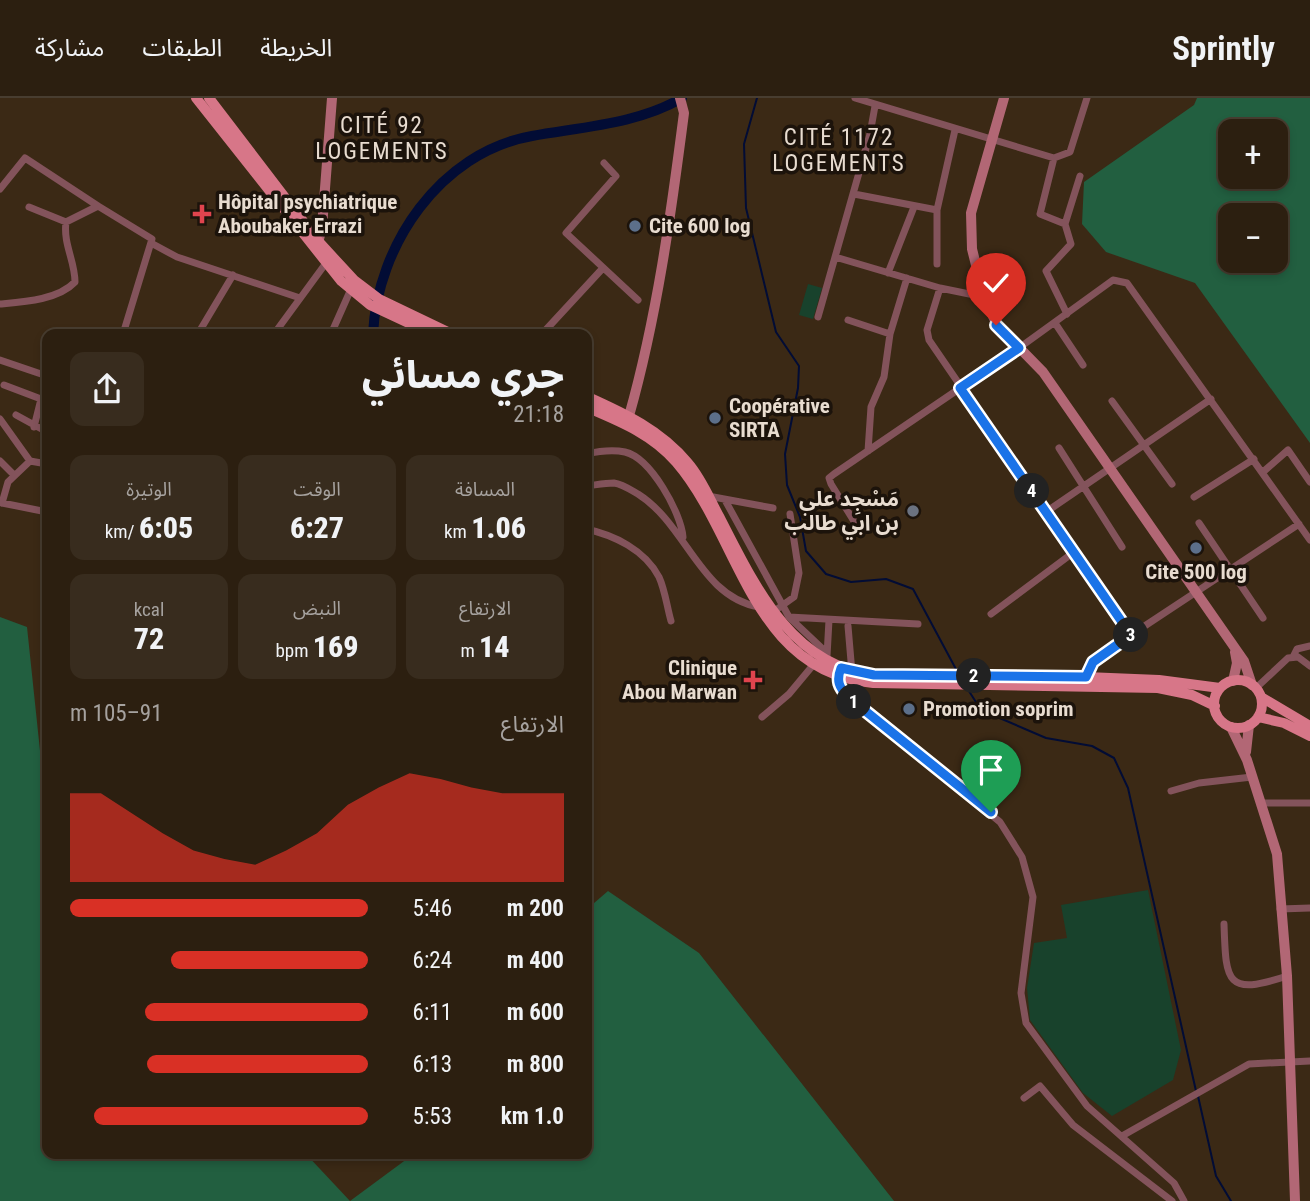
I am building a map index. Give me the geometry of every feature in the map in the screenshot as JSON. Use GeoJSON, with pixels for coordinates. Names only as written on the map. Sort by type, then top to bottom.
{"type":"FeatureCollection","features":[{"type":"Feature","properties":{"kind":"main road"},"geometry":{"type":"LineString","coordinates":[[196,98],[318,247],[374,301],[440,329]]}},
{"type":"Feature","properties":{"kind":"main road"},"geometry":{"type":"LineString","coordinates":[[209,98],[318,247],[326,262],[351,289],[423,329]]}},
{"type":"Feature","properties":{"kind":"main road"},"geometry":{"type":"LineString","coordinates":[[592,399],[649,427],[680,453],[708,496],[753,582],[774,612],[797,639],[827,656],[845,674]]}},
{"type":"Feature","properties":{"kind":"main road"},"geometry":{"type":"LineString","coordinates":[[592,410],[644,434],[675,461],[696,491],[758,607],[792,647],[814,664],[845,674],[946,681],[1086,677],[1159,680],[1220,688],[1233,681],[1256,690],[1310,726]]}},
{"type":"Feature","properties":{"kind":"main road"},"geometry":{"type":"LineString","coordinates":[[974,681],[1158,688],[1192,695],[1215,706]]}},
{"type":"Feature","properties":{"kind":"main road"},"geometry":{"type":"LineString","coordinates":[[1220,688],[1215,706],[1220,719],[1231,727],[1254,721],[1279,721],[1310,736]]}},
{"type":"Feature","properties":{"kind":"main road"},"geometry":{"type":"LineString","coordinates":[[1254,721],[1256,690]]}},
{"type":"Feature","properties":{"kind":"street"},"geometry":{"type":"LineString","coordinates":[[318,247],[332,98]]}},
{"type":"Feature","properties":{"kind":"street"},"geometry":{"type":"LineString","coordinates":[[629,416],[642,371],[673,204],[684,113],[680,98]]}},
{"type":"Feature","properties":{"kind":"street"},"geometry":{"type":"LineString","coordinates":[[855,98],[874,106],[1054,158],[1070,152],[1087,98]]}},
{"type":"Feature","properties":{"kind":"street"},"geometry":{"type":"LineString","coordinates":[[1004,98],[971,213],[972,249],[984,297],[996,325],[1043,372],[1248,666],[1256,690],[1293,657],[1297,649],[1310,646]]}},
{"type":"Feature","properties":{"kind":"street"},"geometry":{"type":"LineString","coordinates":[[818,317],[854,194],[874,106]]}},
{"type":"Feature","properties":{"kind":"street"},"geometry":{"type":"LineString","coordinates":[[937,264],[937,210],[955,130]]}},
{"type":"Feature","properties":{"kind":"street"},"geometry":{"type":"LineString","coordinates":[[0,189],[24,158],[152,239],[125,329]]}},
{"type":"Feature","properties":{"kind":"street"},"geometry":{"type":"LineString","coordinates":[[1054,158],[1040,214],[1065,224]]}},
{"type":"Feature","properties":{"kind":"street"},"geometry":{"type":"LineString","coordinates":[[604,163],[616,176],[566,233],[638,300]]}},
{"type":"Feature","properties":{"kind":"street"},"geometry":{"type":"LineString","coordinates":[[1067,314],[1046,271],[1071,244],[1065,224],[1080,176]]}},
{"type":"Feature","properties":{"kind":"street"},"geometry":{"type":"LineString","coordinates":[[854,194],[937,210]]}},
{"type":"Feature","properties":{"kind":"street"},"geometry":{"type":"LineString","coordinates":[[29,207],[66,222],[98,206]]}},
{"type":"Feature","properties":{"kind":"street"},"geometry":{"type":"LineString","coordinates":[[888,273],[914,207]]}},
{"type":"Feature","properties":{"kind":"street"},"geometry":{"type":"LineString","coordinates":[[0,304],[67,290],[75,282],[75,267],[64,236],[66,222]]}},
{"type":"Feature","properties":{"kind":"street"},"geometry":{"type":"LineString","coordinates":[[151,243],[177,257],[300,298]]}},
{"type":"Feature","properties":{"kind":"street"},"geometry":{"type":"LineString","coordinates":[[835,257],[940,288],[984,297]]}},
{"type":"Feature","properties":{"kind":"street"},"geometry":{"type":"LineString","coordinates":[[278,329],[326,262]]}},
{"type":"Feature","properties":{"kind":"street"},"geometry":{"type":"LineString","coordinates":[[547,329],[603,268]]}},
{"type":"Feature","properties":{"kind":"street"},"geometry":{"type":"LineString","coordinates":[[201,329],[233,275]]}},
{"type":"Feature","properties":{"kind":"street"},"geometry":{"type":"LineString","coordinates":[[868,451],[871,407],[884,377],[890,334],[907,278]]}},
{"type":"Feature","properties":{"kind":"street"},"geometry":{"type":"LineString","coordinates":[[860,531],[829,478],[1113,281],[1127,283],[1310,540]]}},
{"type":"Feature","properties":{"kind":"street"},"geometry":{"type":"LineString","coordinates":[[940,288],[927,335],[960,388],[1131,635]]}},
{"type":"Feature","properties":{"kind":"street"},"geometry":{"type":"LineString","coordinates":[[333,329],[351,289]]}},
{"type":"Feature","properties":{"kind":"street"},"geometry":{"type":"LineString","coordinates":[[848,320],[890,334]]}},
{"type":"Feature","properties":{"kind":"street"},"geometry":{"type":"LineString","coordinates":[[1055,323],[1083,365]]}},
{"type":"Feature","properties":{"kind":"street"},"geometry":{"type":"LineString","coordinates":[[0,360],[42,374]]}},
{"type":"Feature","properties":{"kind":"street"},"geometry":{"type":"LineString","coordinates":[[5,385],[42,404],[34,427]]}},
{"type":"Feature","properties":{"kind":"street"},"geometry":{"type":"LineString","coordinates":[[1046,512],[1211,399]]}},
{"type":"Feature","properties":{"kind":"street"},"geometry":{"type":"LineString","coordinates":[[1112,401],[1172,484]]}},
{"type":"Feature","properties":{"kind":"street"},"geometry":{"type":"LineString","coordinates":[[16,415],[42,430]]}},
{"type":"Feature","properties":{"kind":"street"},"geometry":{"type":"LineString","coordinates":[[0,419],[30,461],[42,463]]}},
{"type":"Feature","properties":{"kind":"street"},"geometry":{"type":"LineString","coordinates":[[1059,448],[1122,547]]}},
{"type":"Feature","properties":{"kind":"street"},"geometry":{"type":"LineString","coordinates":[[592,453],[606,450],[626,452],[656,476],[682,526],[683,539]]}},
{"type":"Feature","properties":{"kind":"street"},"geometry":{"type":"LineString","coordinates":[[1263,472],[1288,450],[1310,482]]}},
{"type":"Feature","properties":{"kind":"street"},"geometry":{"type":"LineString","coordinates":[[1194,497],[1254,459]]}},
{"type":"Feature","properties":{"kind":"street"},"geometry":{"type":"LineString","coordinates":[[0,461],[14,475]]}},
{"type":"Feature","properties":{"kind":"street"},"geometry":{"type":"LineString","coordinates":[[30,461],[8,482],[1,503],[42,511]]}},
{"type":"Feature","properties":{"kind":"street"},"geometry":{"type":"LineString","coordinates":[[592,485],[615,483],[626,487],[664,515],[704,573],[719,589],[744,605],[758,607]]}},
{"type":"Feature","properties":{"kind":"street"},"geometry":{"type":"LineString","coordinates":[[708,496],[772,508]]}},
{"type":"Feature","properties":{"kind":"street"},"geometry":{"type":"LineString","coordinates":[[725,500],[789,617],[827,656]]}},
{"type":"Feature","properties":{"kind":"street"},"geometry":{"type":"LineString","coordinates":[[774,612],[794,597],[799,573],[790,514]]}},
{"type":"Feature","properties":{"kind":"street"},"geometry":{"type":"LineString","coordinates":[[1199,523],[1263,618]]}},
{"type":"Feature","properties":{"kind":"street"},"geometry":{"type":"LineString","coordinates":[[1086,677],[1093,662],[1299,524]]}},
{"type":"Feature","properties":{"kind":"street"},"geometry":{"type":"LineString","coordinates":[[592,530],[612,535],[633,548],[659,576],[671,621]]}},
{"type":"Feature","properties":{"kind":"street"},"geometry":{"type":"LineString","coordinates":[[992,614],[1073,552]]}},
{"type":"Feature","properties":{"kind":"street"},"geometry":{"type":"LineString","coordinates":[[789,617],[918,624]]}},
{"type":"Feature","properties":{"kind":"street"},"geometry":{"type":"LineString","coordinates":[[827,656],[829,620]]}},
{"type":"Feature","properties":{"kind":"street"},"geometry":{"type":"LineString","coordinates":[[848,626],[845,674],[840,689],[1000,822],[1022,857],[1033,897],[1021,993],[1026,1023],[1087,1107],[1174,1183],[1184,1201]]}},
{"type":"Feature","properties":{"kind":"street"},"geometry":{"type":"LineString","coordinates":[[1233,681],[1237,663],[1235,651]]}},
{"type":"Feature","properties":{"kind":"street"},"geometry":{"type":"LineString","coordinates":[[1293,657],[1310,666]]}},
{"type":"Feature","properties":{"kind":"street"},"geometry":{"type":"LineString","coordinates":[[762,717],[789,694],[814,664]]}},
{"type":"Feature","properties":{"kind":"street"},"geometry":{"type":"LineString","coordinates":[[1247,760],[1254,721]]}},
{"type":"Feature","properties":{"kind":"street"},"geometry":{"type":"LineString","coordinates":[[1231,727],[1247,760],[1276,845],[1287,976],[1295,1201]]}},
{"type":"Feature","properties":{"kind":"street"},"geometry":{"type":"LineString","coordinates":[[1171,791],[1199,783],[1252,777]]}},
{"type":"Feature","properties":{"kind":"street"},"geometry":{"type":"LineString","coordinates":[[1261,803],[1310,803]]}},
{"type":"Feature","properties":{"kind":"street"},"geometry":{"type":"LineString","coordinates":[[1280,909],[1310,908]]}},
{"type":"Feature","properties":{"kind":"street"},"geometry":{"type":"LineString","coordinates":[[1224,924],[1225,967],[1234,981],[1254,987],[1287,976]]}},
{"type":"Feature","properties":{"kind":"street"},"geometry":{"type":"LineString","coordinates":[[1122,1136],[1249,1063],[1310,1061]]}},
{"type":"Feature","properties":{"kind":"street"},"geometry":{"type":"LineString","coordinates":[[1024,1098],[1040,1086],[1073,1125],[1172,1201]]}},
{"type":"Feature","properties":{"kind":"green space"},"geometry":{"type":"Polygon","coordinates":[[[1197,98],[1310,98],[1310,443],[1195,283],[1106,252],[1082,224],[1084,182],[1194,105],[1197,98]]]}},
{"type":"Feature","properties":{"kind":"green space"},"geometry":{"type":"Polygon","coordinates":[[[808,284],[822,288],[813,319],[799,315],[808,284]]]}},
{"type":"Feature","properties":{"kind":"green space"},"geometry":{"type":"Polygon","coordinates":[[[0,617],[27,627],[42,770],[42,1159],[311,1159],[350,1201],[0,1201],[0,617]]]}},
{"type":"Feature","properties":{"kind":"green space"},"geometry":{"type":"Polygon","coordinates":[[[1148,890],[1181,1050],[1173,1080],[1112,1116],[1083,1093],[1030,1020],[1027,988],[1034,943],[1067,938],[1061,905],[1148,890]]]}},
{"type":"Feature","properties":{"kind":"green space"},"geometry":{"type":"Polygon","coordinates":[[[608,891],[699,953],[894,1201],[350,1201],[407,1159],[592,1159],[592,905],[608,891]]]}},
{"type":"Feature","properties":{"kind":"waterway"},"geometry":{"type":"LineString","coordinates":[[374,329],[377,301],[387,268],[401,237],[419,208],[442,182],[469,161],[499,145],[532,136],[628,119],[647,114],[682,98]]}},
{"type":"Feature","properties":{"kind":"waterway"},"geometry":{"type":"LineString","coordinates":[[757,98],[744,144],[746,208],[776,332],[799,366],[798,388],[785,454],[787,485],[800,517],[806,551],[826,574],[851,582],[886,579],[913,589],[957,671]]}},
{"type":"Feature","properties":{"kind":"waterway"},"geometry":{"type":"LineString","coordinates":[[967,688],[981,710],[1046,738],[1092,746],[1114,758],[1128,788],[1196,1091]]}},
{"type":"Feature","properties":{"kind":"waterway"},"geometry":{"type":"LineString","coordinates":[[1198,1096],[1216,1176],[1231,1201]]}},
{"type":"Feature","properties":{"kind":"place","name":"Hôpital psychiatrique Aboubaker Errazi"},"geometry":{"type":"Point","coordinates":[202,214]}},
{"type":"Feature","properties":{"kind":"place","name":"Cite 600 log"},"geometry":{"type":"Point","coordinates":[635,226]}},
{"type":"Feature","properties":{"kind":"place","name":"Coopérative SIRTA"},"geometry":{"type":"Point","coordinates":[715,418]}},
{"type":"Feature","properties":{"kind":"place","name":"مَسْجِد علي بن ابي طالب"},"geometry":{"type":"Point","coordinates":[913,511]}},
{"type":"Feature","properties":{"kind":"place","name":"Cite 500 log"},"geometry":{"type":"Point","coordinates":[1196,548]}},
{"type":"Feature","properties":{"kind":"place","name":"Clinique Abou Marwan"},"geometry":{"type":"Point","coordinates":[753,680]}},
{"type":"Feature","properties":{"kind":"place","name":"Promotion soprim"},"geometry":{"type":"Point","coordinates":[909,709]}},
{"type":"Feature","properties":{"kind":"district","name":"CITÉ 92 LOGEMENTS"},"geometry":{"type":"Point","coordinates":[382,138]}},
{"type":"Feature","properties":{"kind":"district","name":"CITÉ 1172 LOGEMENTS"},"geometry":{"type":"Point","coordinates":[839,150]}},
{"type":"Feature","properties":{"kind":"route"},"geometry":{"type":"LineString","coordinates":[[991,812],[848,697],[840,689],[838,676],[841,668],[874,675],[1086,677],[1093,662],[1131,635],[960,388],[1019,348],[996,325]]}}]}
